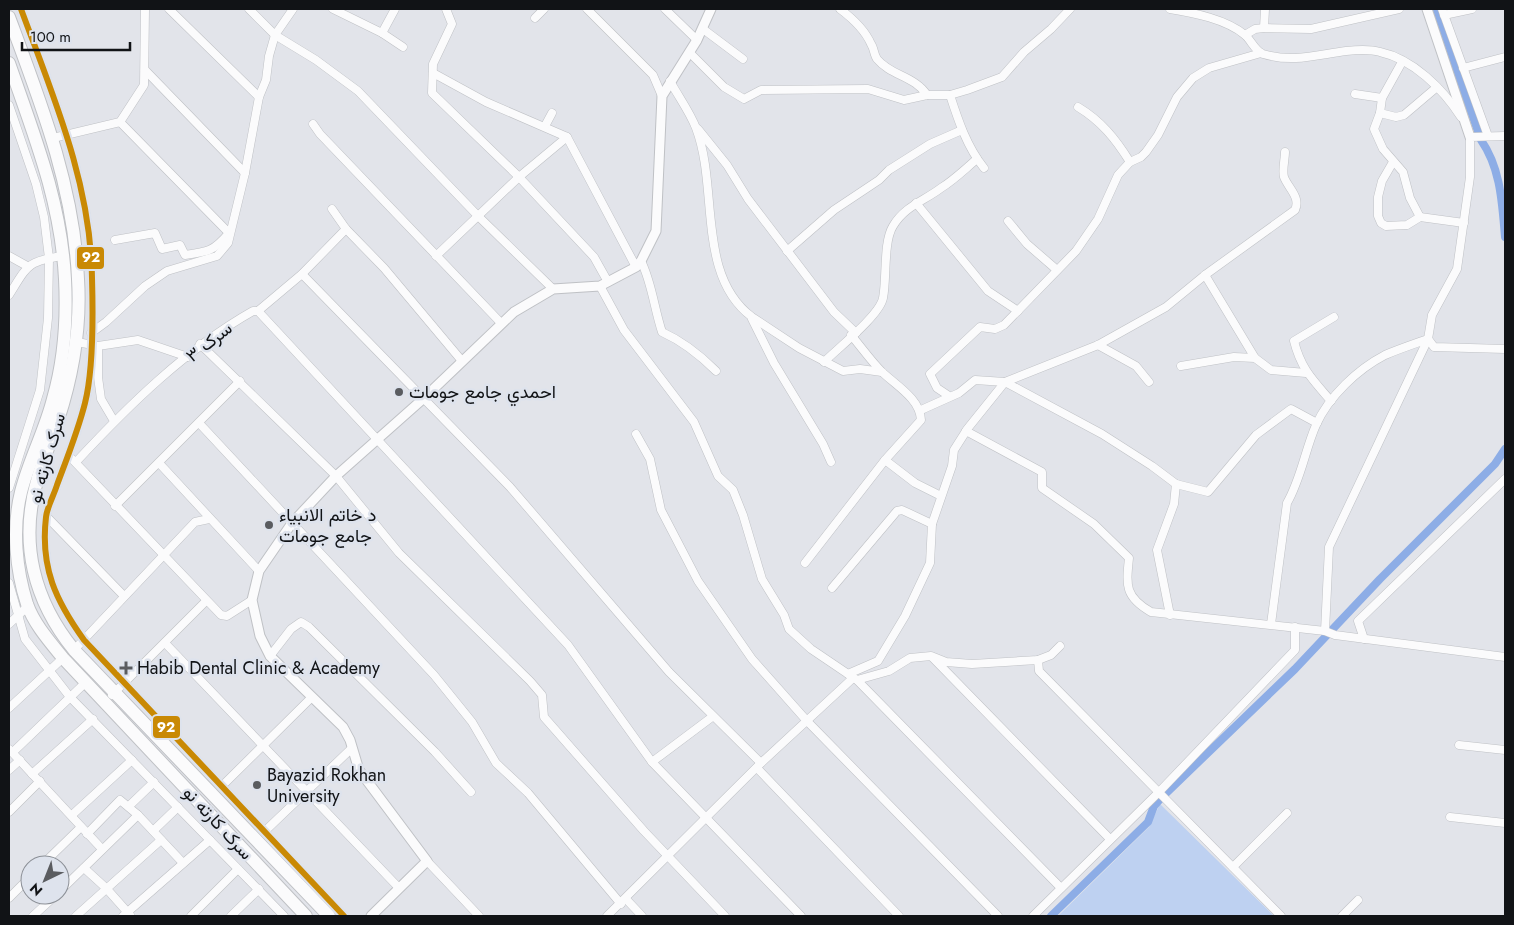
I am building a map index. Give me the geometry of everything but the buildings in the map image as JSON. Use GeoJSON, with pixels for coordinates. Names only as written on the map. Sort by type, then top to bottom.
{"type":"FeatureCollection","features":[{"type":"Feature","properties":{"kind":"highway","name":"سرک کارته نو"},"geometry":{"type":"LineString","coordinates":[[9,17],[53,138],[71,210],[72,279],[77,342],[58,421],[36,481],[30,519],[29,547],[38,592],[56,629],[74,650],[120,688],[329,916]]}},
{"type":"Feature","properties":{"kind":"highway","name":"سرک کارته نو"},"geometry":{"type":"LineString","coordinates":[[9,63],[42,151],[57,212],[63,256],[72,279],[63,352],[54,397],[21,494],[12,540],[28,606],[45,636],[85,683],[305,916]]}},
{"type":"Feature","properties":{"kind":"highway"},"geometry":{"type":"LineString","coordinates":[[57,212],[71,210]]}},
{"type":"Feature","properties":{"kind":"street"},"geometry":{"type":"LineString","coordinates":[[21,9],[68,134],[88,217],[92,278],[91,334],[101,399],[114,421]]}},
{"type":"Feature","properties":{"kind":"street"},"geometry":{"type":"LineString","coordinates":[[53,138],[120,122],[144,84],[145,9]]}},
{"type":"Feature","properties":{"kind":"street"},"geometry":{"type":"LineString","coordinates":[[169,9],[259,97]]}},
{"type":"Feature","properties":{"kind":"street"},"geometry":{"type":"LineString","coordinates":[[249,9],[275,35],[316,60],[358,90],[478,216],[553,289]]}},
{"type":"Feature","properties":{"kind":"street"},"geometry":{"type":"LineString","coordinates":[[333,9],[382,33],[403,47]]}},
{"type":"Feature","properties":{"kind":"street"},"geometry":{"type":"LineString","coordinates":[[382,33],[395,9]]}},
{"type":"Feature","properties":{"kind":"street"},"geometry":{"type":"LineString","coordinates":[[446,9],[452,24],[433,64],[432,93],[519,177],[594,257],[624,330],[694,422],[718,476],[733,490],[743,515],[762,578],[784,615],[789,629],[811,649],[853,678],[1061,888]]}},
{"type":"Feature","properties":{"kind":"street"},"geometry":{"type":"LineString","coordinates":[[535,18],[544,9]]}},
{"type":"Feature","properties":{"kind":"street"},"geometry":{"type":"LineString","coordinates":[[587,9],[653,75],[662,96]]}},
{"type":"Feature","properties":{"kind":"street"},"geometry":{"type":"LineString","coordinates":[[665,9],[697,40]]}},
{"type":"Feature","properties":{"kind":"street"},"geometry":{"type":"LineString","coordinates":[[479,916],[426,861],[359,770],[343,727],[270,656],[260,636],[252,600],[259,571],[292,523],[336,476],[424,398],[501,323],[531,300],[553,289],[604,284],[638,264],[656,231],[662,96],[690,53],[711,9]]}},
{"type":"Feature","properties":{"kind":"street"},"geometry":{"type":"LineString","coordinates":[[840,9],[853,18],[871,43],[876,58],[888,68],[921,86],[927,95]]}},
{"type":"Feature","properties":{"kind":"street"},"geometry":{"type":"LineString","coordinates":[[690,53],[724,87],[744,100],[761,90],[799,88],[868,89],[904,100],[927,95],[950,95],[1002,78],[1024,52],[1052,29],[1070,9]]}},
{"type":"Feature","properties":{"kind":"street"},"geometry":{"type":"LineString","coordinates":[[1170,9],[1208,18],[1245,35],[1260,53]]}},
{"type":"Feature","properties":{"kind":"street"},"geometry":{"type":"LineString","coordinates":[[1264,9],[1264,28]]}},
{"type":"Feature","properties":{"kind":"street"},"geometry":{"type":"LineString","coordinates":[[1245,35],[1255,29],[1264,28],[1316,28],[1399,9]]}},
{"type":"Feature","properties":{"kind":"street"},"geometry":{"type":"LineString","coordinates":[[1427,9],[1466,125]]}},
{"type":"Feature","properties":{"kind":"street"},"geometry":{"type":"LineString","coordinates":[[1472,9],[1443,12],[1488,136]]}},
{"type":"Feature","properties":{"kind":"street"},"geometry":{"type":"LineString","coordinates":[[91,334],[145,286],[167,271],[217,256],[228,243],[245,173],[259,97],[266,80],[269,56],[275,35],[291,10]]}},
{"type":"Feature","properties":{"kind":"street"},"geometry":{"type":"LineString","coordinates":[[703,29],[743,59]]}},
{"type":"Feature","properties":{"kind":"street"},"geometry":{"type":"LineString","coordinates":[[949,396],[937,388],[930,374],[980,327],[995,329],[1004,326],[1076,251],[1094,226],[1118,175],[1130,162],[1141,157],[1146,152],[1158,135],[1177,97],[1192,78],[1208,68],[1260,53],[1292,60],[1347,51],[1380,52],[1424,74],[1437,87],[1474,137],[1457,269],[1432,315],[1428,339],[1329,547],[1324,630]]}},
{"type":"Feature","properties":{"kind":"street"},"geometry":{"type":"LineString","coordinates":[[1463,68],[1505,58]]}},
{"type":"Feature","properties":{"kind":"street"},"geometry":{"type":"LineString","coordinates":[[1402,62],[1382,98],[1380,113],[1374,129],[1393,162],[1403,172],[1410,198],[1420,217]]}},
{"type":"Feature","properties":{"kind":"street"},"geometry":{"type":"LineString","coordinates":[[144,70],[245,173]]}},
{"type":"Feature","properties":{"kind":"street"},"geometry":{"type":"LineString","coordinates":[[433,73],[486,102],[567,137],[638,264],[649,278],[654,307],[662,332],[674,337],[702,356],[716,371]]}},
{"type":"Feature","properties":{"kind":"street"},"geometry":{"type":"LineString","coordinates":[[670,81],[696,128],[727,165],[748,199],[882,372],[905,392],[920,410],[921,420],[918,425],[885,460],[805,563]]}},
{"type":"Feature","properties":{"kind":"street"},"geometry":{"type":"LineString","coordinates":[[1380,113],[1396,118],[1404,115],[1437,87]]}},
{"type":"Feature","properties":{"kind":"street"},"geometry":{"type":"LineString","coordinates":[[1355,94],[1382,98]]}},
{"type":"Feature","properties":{"kind":"street"},"geometry":{"type":"LineString","coordinates":[[950,95],[962,130],[977,159],[984,168]]}},
{"type":"Feature","properties":{"kind":"street"},"geometry":{"type":"LineString","coordinates":[[9,488],[40,390],[48,318],[49,258],[44,217],[36,184],[9,106],[22,99]]}},
{"type":"Feature","properties":{"kind":"street"},"geometry":{"type":"LineString","coordinates":[[1078,107],[1095,118],[1113,136],[1130,162]]}},
{"type":"Feature","properties":{"kind":"street"},"geometry":{"type":"LineString","coordinates":[[545,126],[552,113]]}},
{"type":"Feature","properties":{"kind":"street"},"geometry":{"type":"LineString","coordinates":[[120,122],[229,233]]}},
{"type":"Feature","properties":{"kind":"street"},"geometry":{"type":"LineString","coordinates":[[313,124],[320,134],[501,323]]}},
{"type":"Feature","properties":{"kind":"street"},"geometry":{"type":"LineString","coordinates":[[696,128],[709,197],[714,254],[721,279],[744,312],[824,362],[842,371],[860,369],[882,372]]}},
{"type":"Feature","properties":{"kind":"street"},"geometry":{"type":"LineString","coordinates":[[787,250],[834,210],[879,180],[888,170],[930,144],[962,130]]}},
{"type":"Feature","properties":{"kind":"street"},"geometry":{"type":"LineString","coordinates":[[1474,137],[1505,136]]}},
{"type":"Feature","properties":{"kind":"street"},"geometry":{"type":"LineString","coordinates":[[436,256],[519,177],[567,137]]}},
{"type":"Feature","properties":{"kind":"street"},"geometry":{"type":"LineString","coordinates":[[607,916],[759,766],[853,678],[878,661],[905,616],[930,563],[932,524],[952,466],[954,450],[966,431],[1005,382],[1098,345],[1166,307],[1205,275],[1295,210],[1298,205],[1296,197],[1283,175],[1285,152]]}},
{"type":"Feature","properties":{"kind":"street"},"geometry":{"type":"LineString","coordinates":[[824,362],[854,334],[883,300],[885,266],[892,227],[904,212],[916,202],[940,189],[977,159]]}},
{"type":"Feature","properties":{"kind":"street"},"geometry":{"type":"LineString","coordinates":[[1393,162],[1382,181],[1378,197],[1378,216],[1381,223],[1386,226],[1407,225],[1420,217],[1464,224]]}},
{"type":"Feature","properties":{"kind":"street"},"geometry":{"type":"LineString","coordinates":[[916,202],[988,291],[1018,310]]}},
{"type":"Feature","properties":{"kind":"street"},"geometry":{"type":"LineString","coordinates":[[332,209],[346,229],[384,268],[462,362]]}},
{"type":"Feature","properties":{"kind":"street"},"geometry":{"type":"LineString","coordinates":[[1008,221],[1027,244],[1057,270]]}},
{"type":"Feature","properties":{"kind":"street","name":"سرک ۳"},"geometry":{"type":"LineString","coordinates":[[76,462],[114,421],[188,357],[200,344],[226,326],[253,311],[258,311],[302,274],[346,229]]}},
{"type":"Feature","properties":{"kind":"street"},"geometry":{"type":"LineString","coordinates":[[115,240],[155,233],[162,249],[179,245],[185,255],[206,252],[215,248],[229,233]]}},
{"type":"Feature","properties":{"kind":"street"},"geometry":{"type":"LineString","coordinates":[[9,256],[27,266]]}},
{"type":"Feature","properties":{"kind":"street"},"geometry":{"type":"LineString","coordinates":[[9,294],[27,266],[36,260],[63,256]]}},
{"type":"Feature","properties":{"kind":"street"},"geometry":{"type":"LineString","coordinates":[[302,274],[510,487],[669,672],[899,916]]}},
{"type":"Feature","properties":{"kind":"street"},"geometry":{"type":"LineString","coordinates":[[1205,275],[1256,358],[1271,370],[1306,373]]}},
{"type":"Feature","properties":{"kind":"street"},"geometry":{"type":"LineString","coordinates":[[258,311],[378,439],[444,514],[568,645],[652,762],[801,916]]}},
{"type":"Feature","properties":{"kind":"street"},"geometry":{"type":"LineString","coordinates":[[752,317],[774,364],[824,444],[831,462]]}},
{"type":"Feature","properties":{"kind":"street"},"geometry":{"type":"LineString","coordinates":[[1331,401],[1306,373],[1299,361],[1294,342],[1334,317]]}},
{"type":"Feature","properties":{"kind":"street"},"geometry":{"type":"LineString","coordinates":[[1428,339],[1434,347],[1505,349]]}},
{"type":"Feature","properties":{"kind":"street"},"geometry":{"type":"LineString","coordinates":[[1271,624],[1288,503],[1295,489],[1317,423],[1331,401],[1351,379],[1384,356],[1428,339]]}},
{"type":"Feature","properties":{"kind":"street"},"geometry":{"type":"LineString","coordinates":[[77,342],[94,345],[138,340],[188,357]]}},
{"type":"Feature","properties":{"kind":"street"},"geometry":{"type":"LineString","coordinates":[[200,344],[336,476],[398,554],[530,681],[542,695],[545,704],[544,718],[667,856],[725,916]]}},
{"type":"Feature","properties":{"kind":"street"},"geometry":{"type":"LineString","coordinates":[[94,345],[86,401],[46,516],[46,556],[51,585],[63,612],[120,688],[222,786],[344,916]]}},
{"type":"Feature","properties":{"kind":"street"},"geometry":{"type":"LineString","coordinates":[[1098,345],[1136,366],[1149,382]]}},
{"type":"Feature","properties":{"kind":"street"},"geometry":{"type":"LineString","coordinates":[[1181,366],[1234,357],[1256,358]]}},
{"type":"Feature","properties":{"kind":"street"},"geometry":{"type":"LineString","coordinates":[[920,410],[959,393],[975,380],[1005,382],[1102,434],[1176,484],[1208,492],[1256,435],[1272,425],[1291,409],[1317,423]]}},
{"type":"Feature","properties":{"kind":"street"},"geometry":{"type":"LineString","coordinates":[[115,506],[240,381]]}},
{"type":"Feature","properties":{"kind":"street"},"geometry":{"type":"LineString","coordinates":[[199,423],[434,675],[472,722],[496,764],[528,793],[624,901],[642,916]]}},
{"type":"Feature","properties":{"kind":"street"},"geometry":{"type":"LineString","coordinates":[[966,431],[1042,472],[1042,488],[1094,524],[1129,558],[1127,587],[1132,598],[1151,612],[1324,630],[1334,635],[1505,656]]}},
{"type":"Feature","properties":{"kind":"street"},"geometry":{"type":"LineString","coordinates":[[636,434],[650,459],[661,510],[698,581],[752,659],[807,721],[998,916]]}},
{"type":"Feature","properties":{"kind":"street"},"geometry":{"type":"LineString","coordinates":[[68,455],[162,556],[224,617],[252,600]]}},
{"type":"Feature","properties":{"kind":"street"},"geometry":{"type":"LineString","coordinates":[[885,460],[915,483],[941,496]]}},
{"type":"Feature","properties":{"kind":"street"},"geometry":{"type":"LineString","coordinates":[[159,463],[259,571]]}},
{"type":"Feature","properties":{"kind":"street"},"geometry":{"type":"LineString","coordinates":[[1364,639],[1358,621],[1505,479]]}},
{"type":"Feature","properties":{"kind":"street"},"geometry":{"type":"LineString","coordinates":[[1170,615],[1157,550],[1174,504],[1176,484]]}},
{"type":"Feature","properties":{"kind":"street"},"geometry":{"type":"LineString","coordinates":[[832,588],[897,511],[902,510],[932,524]]}},
{"type":"Feature","properties":{"kind":"street"},"geometry":{"type":"LineString","coordinates":[[46,516],[124,596]]}},
{"type":"Feature","properties":{"kind":"street"},"geometry":{"type":"LineString","coordinates":[[74,650],[194,522],[209,519]]}},
{"type":"Feature","properties":{"kind":"street"},"geometry":{"type":"LineString","coordinates":[[9,583],[25,639],[48,672],[70,697],[284,916]]}},
{"type":"Feature","properties":{"kind":"street"},"geometry":{"type":"LineString","coordinates":[[104,702],[206,601]]}},
{"type":"Feature","properties":{"kind":"street"},"geometry":{"type":"LineString","coordinates":[[9,624],[28,606]]}},
{"type":"Feature","properties":{"kind":"street"},"geometry":{"type":"LineString","coordinates":[[270,656],[291,628],[301,622],[435,752],[471,792]]}},
{"type":"Feature","properties":{"kind":"street"},"geometry":{"type":"LineString","coordinates":[[1033,916],[1110,839],[1163,795],[1295,650],[1295,627]]}},
{"type":"Feature","properties":{"kind":"street"},"geometry":{"type":"LineString","coordinates":[[165,643],[399,888]]}},
{"type":"Feature","properties":{"kind":"street"},"geometry":{"type":"LineString","coordinates":[[853,678],[890,671],[910,658],[931,656],[946,662],[972,664],[1038,660],[1051,655],[1060,646]]}},
{"type":"Feature","properties":{"kind":"street"},"geometry":{"type":"LineString","coordinates":[[931,656],[1110,839]]}},
{"type":"Feature","properties":{"kind":"street"},"geometry":{"type":"LineString","coordinates":[[9,708],[63,658]]}},
{"type":"Feature","properties":{"kind":"street"},"geometry":{"type":"LineString","coordinates":[[1038,660],[1039,671],[1281,916]]}},
{"type":"Feature","properties":{"kind":"street"},"geometry":{"type":"LineString","coordinates":[[85,683],[11,751],[102,849]]}},
{"type":"Feature","properties":{"kind":"street"},"geometry":{"type":"LineString","coordinates":[[222,786],[312,697]]}},
{"type":"Feature","properties":{"kind":"street"},"geometry":{"type":"LineString","coordinates":[[652,762],[712,717]]}},
{"type":"Feature","properties":{"kind":"street"},"geometry":{"type":"LineString","coordinates":[[32,774],[93,719]]}},
{"type":"Feature","properties":{"kind":"street"},"geometry":{"type":"LineString","coordinates":[[1459,745],[1505,750]]}},
{"type":"Feature","properties":{"kind":"street"},"geometry":{"type":"LineString","coordinates":[[264,832],[352,748]]}},
{"type":"Feature","properties":{"kind":"street"},"geometry":{"type":"LineString","coordinates":[[9,770],[20,760]]}},
{"type":"Feature","properties":{"kind":"street"},"geometry":{"type":"LineString","coordinates":[[72,815],[132,760]]}},
{"type":"Feature","properties":{"kind":"street"},"geometry":{"type":"LineString","coordinates":[[9,812],[40,781]]}},
{"type":"Feature","properties":{"kind":"street"},"geometry":{"type":"LineString","coordinates":[[129,806],[154,782]]}},
{"type":"Feature","properties":{"kind":"street"},"geometry":{"type":"LineString","coordinates":[[87,834],[120,800],[129,806],[184,863]]}},
{"type":"Feature","properties":{"kind":"street"},"geometry":{"type":"LineString","coordinates":[[153,831],[178,807]]}},
{"type":"Feature","properties":{"kind":"street"},"geometry":{"type":"LineString","coordinates":[[1232,867],[1287,813]]}},
{"type":"Feature","properties":{"kind":"street"},"geometry":{"type":"LineString","coordinates":[[70,881],[138,815]]}},
{"type":"Feature","properties":{"kind":"street"},"geometry":{"type":"LineString","coordinates":[[1450,817],[1505,823]]}},
{"type":"Feature","properties":{"kind":"street"},"geometry":{"type":"LineString","coordinates":[[52,855],[81,827]]}},
{"type":"Feature","properties":{"kind":"street"},"geometry":{"type":"LineString","coordinates":[[76,916],[161,840]]}},
{"type":"Feature","properties":{"kind":"street"},"geometry":{"type":"LineString","coordinates":[[84,868],[106,888],[127,915],[210,840]]}},
{"type":"Feature","properties":{"kind":"street"},"geometry":{"type":"LineString","coordinates":[[371,916],[426,861]]}},
{"type":"Feature","properties":{"kind":"street"},"geometry":{"type":"LineString","coordinates":[[191,916],[238,869]]}},
{"type":"Feature","properties":{"kind":"street"},"geometry":{"type":"LineString","coordinates":[[9,898],[20,887]]}},
{"type":"Feature","properties":{"kind":"street"},"geometry":{"type":"LineString","coordinates":[[231,916],[259,889]]}},
{"type":"Feature","properties":{"kind":"street"},"geometry":{"type":"LineString","coordinates":[[1342,916],[1358,900]]}},
{"type":"Feature","properties":{"kind":"street"},"geometry":{"type":"LineString","coordinates":[[34,916],[46,905]]}},
{"type":"Feature","properties":{"kind":"shaded area"},"geometry":{"type":"Polygon","coordinates":[[[1160,804],[1274,916],[1058,916],[1149,827],[1160,804]]]}},
{"type":"Feature","properties":{"kind":"waterway"},"geometry":{"type":"LineString","coordinates":[[1435,9],[1481,140],[1488,151],[1497,174],[1505,237]]}},
{"type":"Feature","properties":{"kind":"waterway"},"geometry":{"type":"LineString","coordinates":[[1051,916],[1148,822],[1154,806],[1161,798],[1295,669],[1380,579],[1495,464],[1505,449]]}},
{"type":"Feature","properties":{"kind":"transit line","name":"92"},"geometry":{"type":"LineString","coordinates":[[21,9],[57,107],[78,174],[90,243],[92,278],[92,341],[88,390],[79,424],[46,517],[45,552],[52,583],[65,612],[84,640],[344,916]]}},
{"type":"Feature","properties":{"kind":"place","name":"احمدي جامع جومات"},"geometry":{"type":"Point","coordinates":[399,392]}},
{"type":"Feature","properties":{"kind":"place","name":"د خاتم الانبیاء جامع جومات"},"geometry":{"type":"Point","coordinates":[269,525]}},
{"type":"Feature","properties":{"kind":"place","name":"Habib Dental Clinic & Academy"},"geometry":{"type":"Point","coordinates":[126,668]}},
{"type":"Feature","properties":{"kind":"place","name":"Bayazid Rokhan University"},"geometry":{"type":"Point","coordinates":[257,785]}}]}
